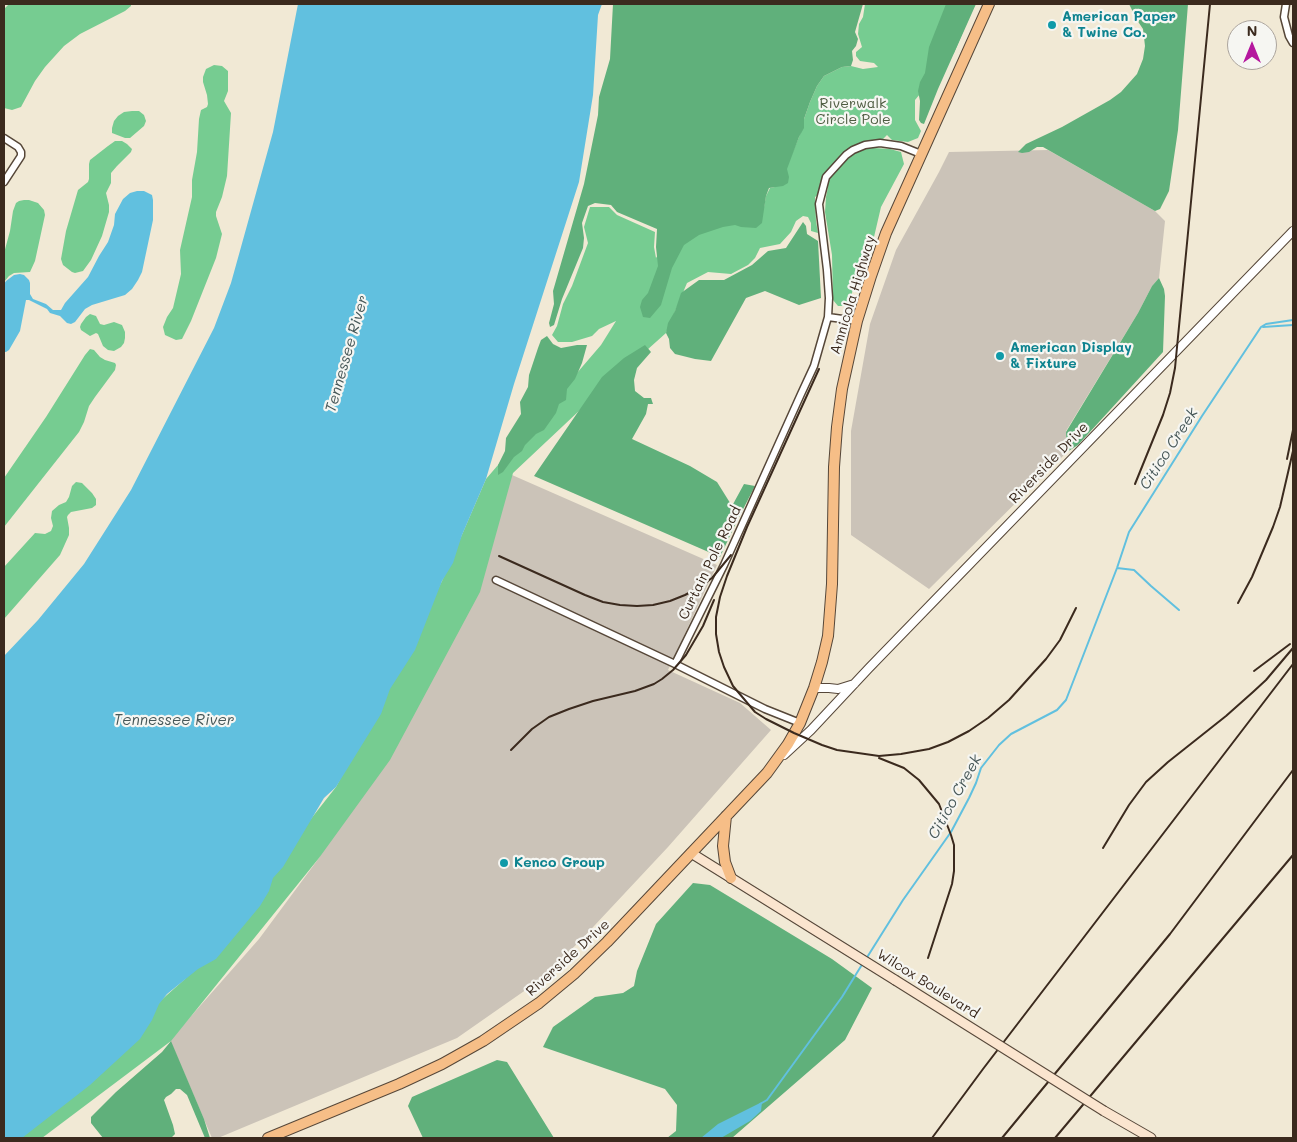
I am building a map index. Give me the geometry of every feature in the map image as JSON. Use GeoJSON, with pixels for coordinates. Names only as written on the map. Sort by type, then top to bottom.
{"type":"FeatureCollection","features":[{"type":"Feature","properties":{"kind":"main road","name":"Amnicola Highway"},"geometry":{"type":"LineString","coordinates":[[809,701],[822,662],[829,624],[837,427],[842,389],[857,321],[886,233],[989,4]]}},
{"type":"Feature","properties":{"kind":"main road","name":"Riverside Drive"},"geometry":{"type":"LineString","coordinates":[[268,1138],[420,1074],[462,1053],[502,1029],[557,989],[591,958],[773,765],[800,723],[809,701]]}},
{"type":"Feature","properties":{"kind":"main road"},"geometry":{"type":"LineString","coordinates":[[726,816],[723,846],[725,862],[731,878]]}},
{"type":"Feature","properties":{"kind":"main road","name":"Wilcox Boulevard"},"geometry":{"type":"LineString","coordinates":[[691,853],[1104,1111],[1151,1138]]}},
{"type":"Feature","properties":{"kind":"street"},"geometry":{"type":"LineString","coordinates":[[1286,4],[1284,17],[1293,43]]}},
{"type":"Feature","properties":{"kind":"street"},"geometry":{"type":"LineString","coordinates":[[4,138],[18,147],[21,154],[4,182]]}},
{"type":"Feature","properties":{"kind":"street","name":"Curtain Pole Road"},"geometry":{"type":"LineString","coordinates":[[675,664],[724,565],[814,366],[828,317],[827,270],[819,204],[826,177],[846,155],[866,145],[880,143],[901,146],[921,154]]}},
{"type":"Feature","properties":{"kind":"street","name":"Riverside Drive"},"geometry":{"type":"LineString","coordinates":[[773,765],[811,730],[1293,231]]}},
{"type":"Feature","properties":{"kind":"street"},"geometry":{"type":"LineString","coordinates":[[828,317],[857,321]]}},
{"type":"Feature","properties":{"kind":"street"},"geometry":{"type":"LineString","coordinates":[[496,580],[675,664],[765,709],[800,723]]}},
{"type":"Feature","properties":{"kind":"street"},"geometry":{"type":"LineString","coordinates":[[814,688],[838,689],[855,683]]}},
{"type":"Feature","properties":{"kind":"shaded area"},"geometry":{"type":"Polygon","coordinates":[[[1048,150],[1155,211],[1165,221],[1159,278],[1152,286],[1138,313],[1066,431],[1067,452],[929,589],[851,535],[851,431],[870,324],[896,250],[949,152],[1048,150]]]}},
{"type":"Feature","properties":{"kind":"shaded area"},"geometry":{"type":"Polygon","coordinates":[[[512,475],[717,565],[668,670],[740,703],[771,730],[668,847],[580,941],[540,980],[457,1038],[218,1138],[212,1138],[170,1040],[259,939],[319,858],[499,492],[512,475]]]}},
{"type":"Feature","properties":{"kind":"green space"},"geometry":{"type":"Polygon","coordinates":[[[9,4],[131,4],[131,6],[80,34],[64,46],[35,81],[21,107],[12,110],[4,108],[4,9],[9,4]]]}},
{"type":"Feature","properties":{"kind":"green space"},"geometry":{"type":"Polygon","coordinates":[[[613,4],[863,4],[855,32],[858,39],[852,51],[853,60],[851,66],[842,67],[824,76],[817,86],[804,119],[804,128],[787,169],[788,183],[783,186],[769,188],[762,223],[756,228],[735,225],[723,227],[699,235],[684,245],[672,268],[661,305],[650,318],[643,317],[640,307],[642,300],[648,293],[658,266],[657,229],[617,212],[611,205],[595,203],[588,206],[582,223],[583,248],[562,299],[554,325],[550,327],[549,323],[554,304],[553,291],[584,184],[598,115],[599,97],[610,59],[613,4]]]}},
{"type":"Feature","properties":{"kind":"green space","name":"Riverwalk Circle Pole"},"geometry":{"type":"Polygon","coordinates":[[[865,4],[975,4],[954,53],[915,100],[915,120],[921,131],[918,138],[908,142],[892,140],[887,135],[874,148],[901,152],[904,164],[881,207],[874,237],[860,259],[852,293],[846,306],[838,306],[833,300],[832,255],[825,212],[828,187],[815,197],[818,233],[811,231],[811,223],[808,217],[803,216],[796,221],[791,232],[780,244],[760,248],[755,258],[748,265],[731,274],[708,272],[687,283],[666,333],[513,473],[480,592],[390,760],[319,858],[171,1041],[42,1138],[6,1138],[185,979],[336,787],[442,581],[486,479],[601,345],[616,321],[599,329],[592,336],[572,342],[558,342],[552,335],[588,243],[584,227],[590,207],[609,207],[617,215],[655,232],[654,247],[656,258],[675,227],[764,207],[770,188],[775,187],[791,156],[804,125],[804,119],[810,102],[824,76],[842,67],[851,66],[863,69],[878,67],[874,63],[860,61],[856,56],[856,52],[862,47],[858,34],[865,4]]]}},
{"type":"Feature","properties":{"kind":"green space"},"geometry":{"type":"Polygon","coordinates":[[[946,4],[976,4],[924,124],[919,120],[920,101],[918,91],[925,73],[929,47],[946,4]]]}},
{"type":"Feature","properties":{"kind":"green space"},"geometry":{"type":"Polygon","coordinates":[[[1129,4],[1188,4],[1178,130],[1169,191],[1160,209],[1155,211],[1043,147],[1037,147],[1029,152],[1018,152],[1026,144],[1062,127],[1110,100],[1121,92],[1137,74],[1143,59],[1145,46],[1143,29],[1129,4]]]}},
{"type":"Feature","properties":{"kind":"green space"},"geometry":{"type":"Polygon","coordinates":[[[214,65],[222,66],[228,71],[228,91],[224,101],[231,113],[227,176],[216,212],[222,234],[216,258],[191,321],[182,339],[176,340],[165,335],[163,327],[173,308],[181,274],[180,250],[192,197],[192,180],[197,152],[199,119],[201,110],[207,107],[208,104],[203,77],[206,69],[214,65]]]}},
{"type":"Feature","properties":{"kind":"green space"},"geometry":{"type":"Polygon","coordinates":[[[139,111],[144,115],[146,121],[144,126],[130,138],[112,133],[114,121],[118,116],[124,112],[139,111]]]}},
{"type":"Feature","properties":{"kind":"green space"},"geometry":{"type":"Polygon","coordinates":[[[115,141],[122,141],[132,149],[111,173],[111,183],[106,193],[109,212],[102,236],[91,260],[83,271],[75,273],[63,265],[61,259],[66,231],[78,190],[88,182],[90,160],[115,141]]]}},
{"type":"Feature","properties":{"kind":"green space"},"geometry":{"type":"Polygon","coordinates":[[[24,200],[38,203],[44,210],[45,215],[35,261],[30,272],[14,273],[4,282],[4,253],[13,211],[16,203],[24,200]]]}},
{"type":"Feature","properties":{"kind":"green space"},"geometry":{"type":"Polygon","coordinates":[[[803,222],[806,226],[807,234],[818,241],[821,298],[799,305],[765,291],[746,298],[711,361],[675,354],[670,348],[666,333],[668,323],[675,311],[681,293],[699,280],[724,280],[752,265],[768,251],[786,248],[803,222]]]}},
{"type":"Feature","properties":{"kind":"green space"},"geometry":{"type":"Polygon","coordinates":[[[1159,278],[1165,296],[1163,352],[1078,445],[1067,452],[1066,432],[1138,313],[1152,286],[1159,278]]]}},
{"type":"Feature","properties":{"kind":"green space"},"geometry":{"type":"Polygon","coordinates":[[[90,314],[96,316],[100,324],[104,325],[114,322],[122,325],[125,338],[121,347],[114,351],[108,350],[103,346],[98,334],[90,336],[81,330],[81,324],[90,314]]]}},
{"type":"Feature","properties":{"kind":"green space"},"geometry":{"type":"Polygon","coordinates":[[[547,336],[553,344],[561,348],[587,345],[582,363],[575,379],[567,389],[566,400],[559,404],[556,413],[544,430],[536,434],[522,451],[514,457],[503,472],[498,475],[498,465],[505,451],[506,438],[521,414],[520,402],[528,387],[529,375],[538,348],[541,340],[547,336]]]}},
{"type":"Feature","properties":{"kind":"green space"},"geometry":{"type":"Polygon","coordinates":[[[645,345],[651,352],[637,368],[634,380],[635,391],[644,398],[651,398],[653,404],[648,404],[646,414],[632,439],[690,466],[717,482],[732,506],[744,484],[755,486],[720,557],[534,476],[602,377],[624,358],[645,345]]]}},
{"type":"Feature","properties":{"kind":"green space"},"geometry":{"type":"Polygon","coordinates":[[[90,349],[94,350],[105,360],[115,363],[115,370],[89,406],[79,432],[4,527],[4,478],[90,349]]]}},
{"type":"Feature","properties":{"kind":"green space"},"geometry":{"type":"Polygon","coordinates":[[[76,482],[82,483],[92,493],[96,499],[96,505],[92,508],[71,512],[68,515],[69,535],[60,555],[4,619],[4,567],[35,533],[45,534],[51,531],[53,526],[52,511],[66,502],[72,486],[76,482]]]}},
{"type":"Feature","properties":{"kind":"green space"},"geometry":{"type":"Polygon","coordinates":[[[693,883],[710,885],[832,959],[872,988],[845,1040],[732,1138],[667,1138],[676,1131],[677,1105],[665,1089],[543,1047],[553,1027],[595,997],[623,993],[634,986],[637,971],[656,924],[693,883]]]}},
{"type":"Feature","properties":{"kind":"green space"},"geometry":{"type":"Polygon","coordinates":[[[171,1041],[204,1119],[210,1138],[205,1138],[187,1095],[180,1089],[176,1089],[164,1100],[175,1134],[172,1137],[103,1138],[91,1123],[91,1117],[116,1092],[162,1052],[171,1041]]]}},
{"type":"Feature","properties":{"kind":"green space"},"geometry":{"type":"Polygon","coordinates":[[[497,1060],[507,1062],[554,1138],[423,1138],[408,1106],[412,1097],[497,1060]]]}},
{"type":"Feature","properties":{"kind":"water","name":"Tennessee River"},"geometry":{"type":"Polygon","coordinates":[[[298,4],[602,4],[598,15],[593,95],[579,182],[514,384],[486,479],[462,535],[453,563],[442,581],[415,650],[390,689],[381,714],[336,787],[324,798],[283,867],[273,878],[269,891],[260,906],[216,959],[198,969],[167,994],[159,1004],[140,1039],[90,1085],[22,1138],[4,1138],[4,656],[38,620],[84,564],[131,490],[214,328],[231,283],[273,132],[298,4]]]}},
{"type":"Feature","properties":{"kind":"water"},"geometry":{"type":"Polygon","coordinates":[[[144,191],[152,195],[153,220],[142,272],[132,289],[125,295],[85,309],[75,322],[71,324],[67,323],[60,316],[50,313],[47,309],[26,300],[20,331],[9,350],[4,352],[4,284],[6,281],[14,275],[24,275],[29,280],[30,294],[33,299],[46,304],[53,310],[61,310],[88,277],[108,242],[114,225],[115,214],[123,199],[130,193],[144,191]]]}},
{"type":"Feature","properties":{"kind":"water"},"geometry":{"type":"Polygon","coordinates":[[[762,1102],[761,1111],[750,1121],[721,1138],[701,1138],[718,1124],[762,1102]]]}},
{"type":"Feature","properties":{"kind":"waterway","name":"Citico Creek"},"geometry":{"type":"LineString","coordinates":[[866,959],[903,900],[951,832],[969,798],[981,768],[999,745],[1011,734],[1057,710],[1066,700],[1129,532],[1261,327],[1266,324],[1293,320]]}},
{"type":"Feature","properties":{"kind":"waterway","name":"Citico Creek"},"geometry":{"type":"LineString","coordinates":[[1263,327],[1293,325]]}},
{"type":"Feature","properties":{"kind":"waterway"},"geometry":{"type":"LineString","coordinates":[[1117,568],[1134,570],[1179,610]]}},
{"type":"Feature","properties":{"kind":"waterway","name":"Citico Creek"},"geometry":{"type":"LineString","coordinates":[[760,1104],[767,1100],[842,997],[863,963]]}},
{"type":"Feature","properties":{"kind":"railway"},"geometry":{"type":"LineString","coordinates":[[1135,484],[1163,415],[1175,368],[1210,4]]}},
{"type":"Feature","properties":{"kind":"railway"},"geometry":{"type":"LineString","coordinates":[[819,369],[747,527],[727,576],[716,617],[716,634],[724,667],[733,686],[755,712],[794,733],[837,750],[879,756],[929,749],[969,731],[1009,700],[1046,659],[1060,640],[1076,608]]}},
{"type":"Feature","properties":{"kind":"railway"},"geometry":{"type":"LineString","coordinates":[[1287,459],[1293,430]]}},
{"type":"Feature","properties":{"kind":"railway"},"geometry":{"type":"LineString","coordinates":[[1238,603],[1252,577],[1273,527],[1280,507],[1293,451]]}},
{"type":"Feature","properties":{"kind":"railway"},"geometry":{"type":"LineString","coordinates":[[499,556],[603,602],[637,606],[670,601],[700,587],[712,578],[731,555]]}},
{"type":"Feature","properties":{"kind":"railway"},"geometry":{"type":"LineString","coordinates":[[511,750],[532,729],[549,717],[593,701],[635,691],[662,679],[686,655],[703,626],[714,600]]}},
{"type":"Feature","properties":{"kind":"railway"},"geometry":{"type":"LineString","coordinates":[[1254,671],[1290,644]]}},
{"type":"Feature","properties":{"kind":"railway"},"geometry":{"type":"LineString","coordinates":[[1103,848],[1129,805],[1146,782],[1253,692],[1266,680],[1293,648]]}},
{"type":"Feature","properties":{"kind":"railway"},"geometry":{"type":"LineString","coordinates":[[932,1138],[1293,664]]}},
{"type":"Feature","properties":{"kind":"railway"},"geometry":{"type":"LineString","coordinates":[[879,758],[904,768],[919,780],[939,804],[954,845],[952,884],[928,958]]}},
{"type":"Feature","properties":{"kind":"railway"},"geometry":{"type":"LineString","coordinates":[[1002,1138],[1170,934],[1293,770]]}},
{"type":"Feature","properties":{"kind":"railway"},"geometry":{"type":"LineString","coordinates":[[1055,1138],[1293,855]]}},
{"type":"Feature","properties":{"kind":"place","name":"American Paper & Twine Co."},"geometry":{"type":"Point","coordinates":[1052,25]}},
{"type":"Feature","properties":{"kind":"place","name":"American Display & Fixture"},"geometry":{"type":"Point","coordinates":[1000,356]}},
{"type":"Feature","properties":{"kind":"place","name":"Kenco Group"},"geometry":{"type":"Point","coordinates":[504,863]}}]}
